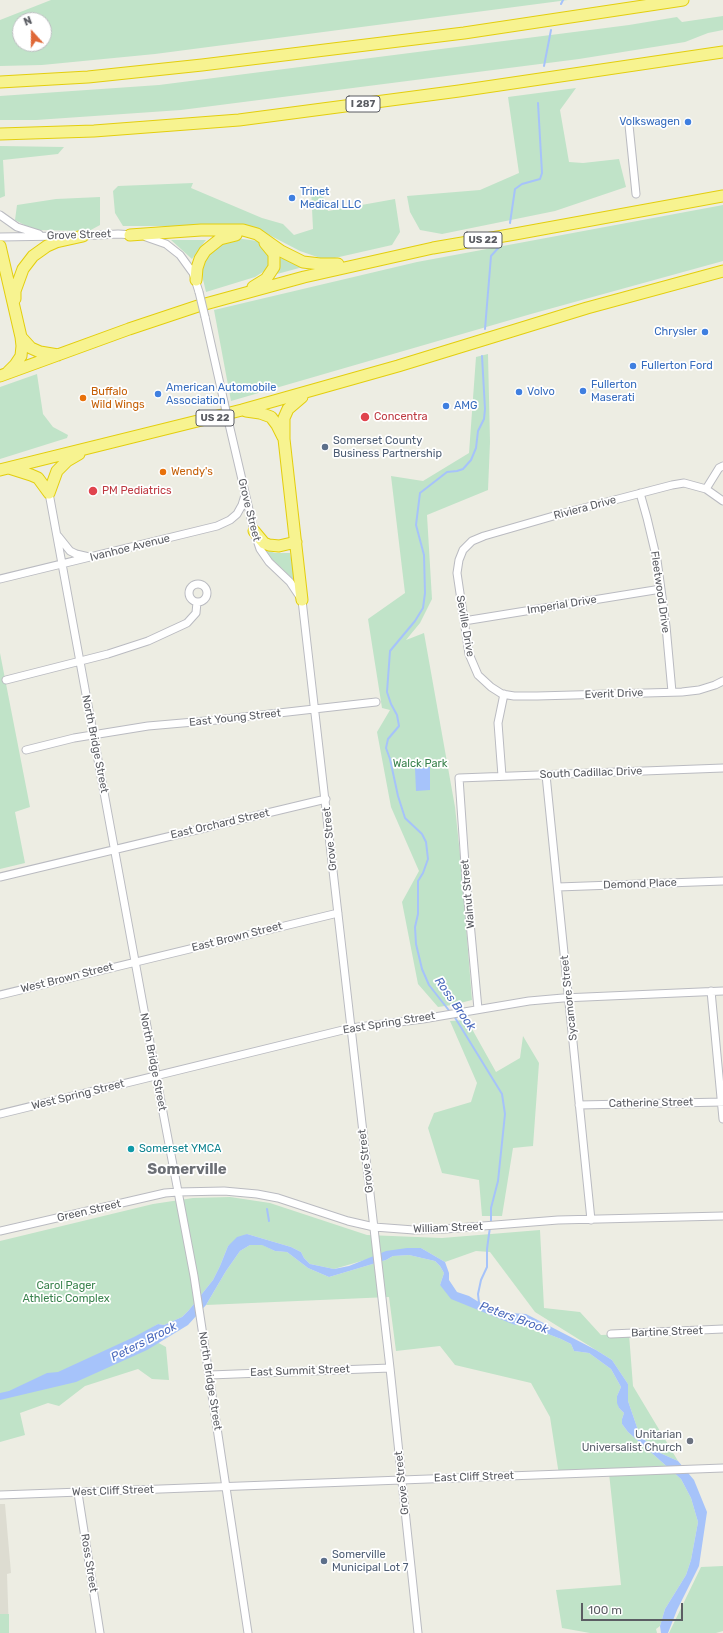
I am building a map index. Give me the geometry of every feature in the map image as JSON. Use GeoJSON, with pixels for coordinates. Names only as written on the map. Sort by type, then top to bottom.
{"type":"FeatureCollection","features":[{"type":"Feature","properties":{"kind":"highway"},"geometry":{"type":"LineString","coordinates":[[0,82],[88,77],[202,66],[464,33],[682,0]]}},
{"type":"Feature","properties":{"kind":"highway","name":"I 287"},"geometry":{"type":"LineString","coordinates":[[0,134],[94,131],[247,119],[459,91],[723,52]]}},
{"type":"Feature","properties":{"kind":"highway","name":"US 22"},"geometry":{"type":"LineString","coordinates":[[3,376],[134,327],[245,292],[304,276],[433,248],[723,196]]}},
{"type":"Feature","properties":{"kind":"highway"},"geometry":{"type":"LineString","coordinates":[[130,235],[202,230],[243,230],[257,234],[281,251],[303,262],[332,264],[378,259]]}},
{"type":"Feature","properties":{"kind":"highway"},"geometry":{"type":"LineString","coordinates":[[196,280],[197,268],[200,259],[212,244],[228,236],[237,234],[252,236],[260,239],[270,248],[274,254],[275,260],[274,267],[266,279],[245,292]]}},
{"type":"Feature","properties":{"kind":"highway"},"geometry":{"type":"LineString","coordinates":[[15,308],[15,291],[19,278],[23,269],[33,256],[47,246],[56,242],[83,236]]}},
{"type":"Feature","properties":{"kind":"highway"},"geometry":{"type":"LineString","coordinates":[[0,246],[21,337],[21,356],[16,365],[3,376]]}},
{"type":"Feature","properties":{"kind":"highway","name":"US 22"},"geometry":{"type":"LineString","coordinates":[[4,469],[86,450],[310,392],[587,308],[723,271]]}},
{"type":"Feature","properties":{"kind":"highway"},"geometry":{"type":"LineString","coordinates":[[21,337],[31,348],[40,352],[58,355]]}},
{"type":"Feature","properties":{"kind":"highway"},"geometry":{"type":"LineString","coordinates":[[302,600],[284,439],[284,418],[291,405],[310,392]]}},
{"type":"Feature","properties":{"kind":"highway"},"geometry":{"type":"LineString","coordinates":[[242,410],[260,413],[271,418],[277,425],[284,439]]}},
{"type":"Feature","properties":{"kind":"highway"},"geometry":{"type":"LineString","coordinates":[[49,493],[53,478],[57,471],[67,461],[86,450]]}},
{"type":"Feature","properties":{"kind":"highway"},"geometry":{"type":"LineString","coordinates":[[4,469],[31,474],[38,478],[49,493]]}},
{"type":"Feature","properties":{"kind":"highway"},"geometry":{"type":"LineString","coordinates":[[254,531],[264,543],[269,545],[279,546],[296,542]]}},
{"type":"Feature","properties":{"kind":"street"},"geometry":{"type":"LineString","coordinates":[[629,125],[636,194]]}},
{"type":"Feature","properties":{"kind":"street"},"geometry":{"type":"LineString","coordinates":[[0,215],[17,227],[53,237]]}},
{"type":"Feature","properties":{"kind":"street","name":"Grove Street"},"geometry":{"type":"LineString","coordinates":[[0,237],[130,235],[151,238],[174,249],[190,267],[196,280],[199,292],[256,541],[263,555],[285,576],[302,600],[316,709],[376,1242],[418,1633]]}},
{"type":"Feature","properties":{"kind":"street"},"geometry":{"type":"LineString","coordinates":[[706,489],[719,468],[723,466]]}},
{"type":"Feature","properties":{"kind":"street","name":"Riviera Drive"},"geometry":{"type":"LineString","coordinates":[[468,545],[472,541],[484,536],[672,485],[684,483],[706,489],[723,501]]}},
{"type":"Feature","properties":{"kind":"street","name":"North Bridge Street"},"geometry":{"type":"LineString","coordinates":[[49,493],[194,1276],[248,1633]]}},
{"type":"Feature","properties":{"kind":"street","name":"Fleetwood Drive"},"geometry":{"type":"LineString","coordinates":[[640,493],[647,518],[661,589],[672,692]]}},
{"type":"Feature","properties":{"kind":"street","name":"Ivanhoe Avenue"},"geometry":{"type":"LineString","coordinates":[[0,579],[93,558],[217,526],[230,520],[238,514],[245,495]]}},
{"type":"Feature","properties":{"kind":"street"},"geometry":{"type":"LineString","coordinates":[[56,532],[70,551],[82,556],[93,558]]}},
{"type":"Feature","properties":{"kind":"street","name":"Seville Drive"},"geometry":{"type":"LineString","coordinates":[[468,545],[463,550],[456,573],[468,654],[478,675],[491,687],[504,694]]}},
{"type":"Feature","properties":{"kind":"street","name":"Imperial Drive"},"geometry":{"type":"LineString","coordinates":[[464,621],[661,589]]}},
{"type":"Feature","properties":{"kind":"street"},"geometry":{"type":"LineString","coordinates":[[6,680],[80,661],[148,641],[181,627],[194,616],[197,602]]}},
{"type":"Feature","properties":{"kind":"street","name":"Everit Drive"},"geometry":{"type":"LineString","coordinates":[[504,694],[538,696],[672,692],[698,690],[723,681]]}},
{"type":"Feature","properties":{"kind":"street"},"geometry":{"type":"LineString","coordinates":[[502,776],[498,723],[504,694]]}},
{"type":"Feature","properties":{"kind":"street","name":"East Young Street"},"geometry":{"type":"LineString","coordinates":[[26,750],[93,735],[148,726],[376,702]]}},
{"type":"Feature","properties":{"kind":"street","name":"South Cadillac Drive"},"geometry":{"type":"LineString","coordinates":[[460,778],[723,768]]}},
{"type":"Feature","properties":{"kind":"street","name":"Sycamore Street"},"geometry":{"type":"LineString","coordinates":[[546,775],[591,1220]]}},
{"type":"Feature","properties":{"kind":"street","name":"Walnut Street"},"geometry":{"type":"LineString","coordinates":[[460,778],[466,871],[478,1009]]}},
{"type":"Feature","properties":{"kind":"street","name":"East Orchard Street"},"geometry":{"type":"LineString","coordinates":[[0,877],[115,848],[326,799]]}},
{"type":"Feature","properties":{"kind":"street","name":"Demond Place"},"geometry":{"type":"LineString","coordinates":[[558,887],[723,881]]}},
{"type":"Feature","properties":{"kind":"street","name":"East Brown Street"},"geometry":{"type":"LineString","coordinates":[[135,961],[338,912]]}},
{"type":"Feature","properties":{"kind":"street","name":"West Brown Street"},"geometry":{"type":"LineString","coordinates":[[0,994],[135,961]]}},
{"type":"Feature","properties":{"kind":"street"},"geometry":{"type":"LineString","coordinates":[[711,991],[723,1119]]}},
{"type":"Feature","properties":{"kind":"street","name":"East Spring Street"},"geometry":{"type":"LineString","coordinates":[[156,1076],[351,1028],[529,1001],[569,997],[723,991]]}},
{"type":"Feature","properties":{"kind":"street","name":"West Spring Street"},"geometry":{"type":"LineString","coordinates":[[0,1114],[156,1076]]}},
{"type":"Feature","properties":{"kind":"street","name":"Catherine Street"},"geometry":{"type":"LineString","coordinates":[[579,1104],[722,1102]]}},
{"type":"Feature","properties":{"kind":"street","name":"William Street"},"geometry":{"type":"LineString","coordinates":[[178,1192],[224,1191],[257,1194],[278,1198],[348,1221],[374,1227],[414,1230],[530,1222],[723,1216]]}},
{"type":"Feature","properties":{"kind":"street","name":"Green Street"},"geometry":{"type":"LineString","coordinates":[[0,1231],[165,1193],[178,1192]]}},
{"type":"Feature","properties":{"kind":"street","name":"Bartine Street"},"geometry":{"type":"LineString","coordinates":[[611,1334],[723,1330]]}},
{"type":"Feature","properties":{"kind":"street","name":"East Summit Street"},"geometry":{"type":"LineString","coordinates":[[210,1375],[390,1368]]}},
{"type":"Feature","properties":{"kind":"street","name":"East Cliff Street"},"geometry":{"type":"LineString","coordinates":[[226,1486],[723,1468]]}},
{"type":"Feature","properties":{"kind":"street","name":"West Cliff Street"},"geometry":{"type":"LineString","coordinates":[[0,1495],[226,1486]]}},
{"type":"Feature","properties":{"kind":"street","name":"Ross Street"},"geometry":{"type":"LineString","coordinates":[[78,1493],[100,1633]]}},
{"type":"Feature","properties":{"kind":"shaded area"},"geometry":{"type":"Polygon","coordinates":[[[0,1504],[5,1504],[11,1573],[7,1574],[9,1633],[0,1633],[0,1504]]]}},
{"type":"Feature","properties":{"kind":"green space"},"geometry":{"type":"Polygon","coordinates":[[[51,0],[568,0],[155,54],[42,65],[0,66],[0,20],[12,15],[12,52],[52,52],[52,12],[20,12],[51,0]]]}},
{"type":"Feature","properties":{"kind":"green space"},"geometry":{"type":"Polygon","coordinates":[[[723,16],[723,30],[708,33],[685,42],[579,59],[181,110],[36,120],[0,120],[0,96],[159,85],[629,25],[677,17],[682,22],[723,16]]]}},
{"type":"Feature","properties":{"kind":"green space"},"geometry":{"type":"Polygon","coordinates":[[[576,88],[560,110],[569,162],[583,163],[619,159],[626,187],[555,211],[442,234],[420,230],[410,212],[407,196],[480,190],[519,173],[508,97],[576,88]]]}},
{"type":"Feature","properties":{"kind":"green space"},"geometry":{"type":"Polygon","coordinates":[[[0,146],[64,147],[58,154],[3,160],[5,196],[0,198],[0,146]]]}},
{"type":"Feature","properties":{"kind":"green space"},"geometry":{"type":"Polygon","coordinates":[[[193,183],[191,188],[262,218],[283,224],[294,235],[313,229],[311,188],[321,190],[328,211],[395,199],[400,232],[392,245],[326,260],[300,251],[252,226],[123,226],[115,213],[113,191],[118,186],[193,183]]]}},
{"type":"Feature","properties":{"kind":"green space"},"geometry":{"type":"Polygon","coordinates":[[[100,197],[100,225],[89,231],[34,230],[15,220],[17,205],[56,199],[100,197]]]}},
{"type":"Feature","properties":{"kind":"green space"},"geometry":{"type":"Polygon","coordinates":[[[723,205],[723,261],[531,314],[231,401],[214,310],[417,262],[723,205]]]}},
{"type":"Feature","properties":{"kind":"green space"},"geometry":{"type":"Polygon","coordinates":[[[235,238],[258,241],[269,252],[269,268],[255,277],[206,292],[201,271],[208,253],[219,243],[235,238]]]}},
{"type":"Feature","properties":{"kind":"green space"},"geometry":{"type":"Polygon","coordinates":[[[171,240],[206,240],[192,259],[171,240]]]}},
{"type":"Feature","properties":{"kind":"green space"},"geometry":{"type":"Polygon","coordinates":[[[279,255],[303,267],[277,274],[279,255]]]}},
{"type":"Feature","properties":{"kind":"green space","name":"Walck Park"},"geometry":{"type":"Polygon","coordinates":[[[488,354],[490,442],[488,490],[427,515],[432,599],[420,623],[406,640],[424,633],[455,807],[461,864],[472,1000],[438,1007],[418,984],[402,902],[419,871],[391,807],[377,732],[390,710],[382,708],[368,619],[405,593],[391,476],[423,481],[469,453],[476,357],[488,354]]]}},
{"type":"Feature","properties":{"kind":"green space"},"geometry":{"type":"Polygon","coordinates":[[[37,374],[43,414],[53,427],[68,435],[67,438],[0,459],[0,387],[37,374]]]}},
{"type":"Feature","properties":{"kind":"green space"},"geometry":{"type":"Polygon","coordinates":[[[265,551],[275,553],[290,553],[295,578],[293,579],[269,556],[265,551]]]}},
{"type":"Feature","properties":{"kind":"green space"},"geometry":{"type":"Polygon","coordinates":[[[0,653],[30,807],[15,812],[25,863],[0,869],[0,653]]]}},
{"type":"Feature","properties":{"kind":"green space"},"geometry":{"type":"Polygon","coordinates":[[[467,1020],[496,1072],[520,1058],[523,1036],[539,1063],[533,1146],[513,1148],[502,1216],[482,1216],[479,1180],[442,1173],[428,1128],[434,1113],[471,1102],[477,1083],[450,1021],[467,1020]]]}},
{"type":"Feature","properties":{"kind":"green space","name":"Carol Pager Athletic Complex"},"geometry":{"type":"Polygon","coordinates":[[[230,1197],[270,1203],[367,1235],[442,1238],[540,1230],[544,1308],[580,1312],[601,1335],[629,1334],[633,1386],[678,1461],[660,1453],[640,1436],[628,1401],[628,1384],[612,1360],[535,1312],[490,1252],[476,1251],[445,1262],[421,1248],[365,1260],[334,1269],[310,1264],[301,1252],[291,1247],[247,1234],[228,1246],[213,1280],[182,1317],[164,1325],[158,1324],[142,1334],[166,1347],[169,1380],[152,1379],[138,1369],[85,1386],[59,1406],[48,1403],[20,1413],[25,1435],[0,1442],[0,1241],[153,1204],[193,1198],[230,1197]]]}},
{"type":"Feature","properties":{"kind":"green space"},"geometry":{"type":"Polygon","coordinates":[[[250,1245],[263,1245],[275,1251],[287,1252],[308,1268],[329,1277],[386,1260],[393,1256],[409,1255],[435,1261],[444,1273],[440,1285],[515,1325],[522,1324],[561,1339],[571,1344],[574,1351],[589,1353],[611,1369],[621,1387],[617,1396],[619,1408],[624,1413],[622,1424],[628,1432],[681,1479],[691,1498],[698,1522],[691,1560],[686,1575],[665,1609],[660,1626],[656,1629],[657,1633],[590,1633],[562,1628],[556,1590],[621,1585],[609,1473],[559,1475],[550,1417],[531,1383],[455,1365],[440,1346],[396,1351],[389,1297],[206,1305],[240,1251],[250,1245]]]}},
{"type":"Feature","properties":{"kind":"green space"},"geometry":{"type":"Polygon","coordinates":[[[723,1566],[723,1631],[716,1633],[669,1633],[701,1567],[723,1566]]]}},
{"type":"Feature","properties":{"kind":"green space"},"geometry":{"type":"Polygon","coordinates":[[[0,1614],[9,1614],[9,1633],[0,1633],[0,1614]]]}},
{"type":"Feature","properties":{"kind":"water"},"geometry":{"type":"Polygon","coordinates":[[[430,767],[430,790],[416,791],[415,768],[430,767]]]}},
{"type":"Feature","properties":{"kind":"water","name":"Peters Brook"},"geometry":{"type":"Polygon","coordinates":[[[247,1234],[291,1247],[301,1252],[310,1264],[334,1269],[349,1266],[386,1251],[421,1248],[445,1262],[449,1273],[449,1280],[457,1292],[469,1296],[495,1312],[526,1314],[596,1350],[612,1360],[628,1384],[628,1401],[640,1436],[660,1453],[678,1461],[694,1480],[707,1512],[699,1566],[677,1610],[668,1633],[661,1633],[660,1626],[665,1609],[686,1575],[691,1560],[698,1522],[691,1498],[681,1479],[628,1432],[622,1424],[624,1413],[619,1408],[617,1403],[617,1396],[621,1387],[611,1369],[589,1353],[574,1351],[571,1344],[561,1339],[522,1324],[515,1325],[451,1299],[440,1285],[444,1273],[435,1261],[409,1255],[393,1256],[386,1260],[329,1277],[308,1268],[287,1252],[275,1251],[262,1245],[250,1245],[240,1251],[206,1305],[188,1325],[147,1350],[76,1382],[0,1400],[0,1393],[9,1391],[47,1373],[58,1372],[134,1337],[158,1324],[164,1325],[182,1317],[213,1280],[228,1246],[237,1237],[247,1234]]]}},
{"type":"Feature","properties":{"kind":"waterway","name":"Ross Brook"},"geometry":{"type":"LineString","coordinates":[[561,4],[563,0]]}},
{"type":"Feature","properties":{"kind":"waterway","name":"Ross Brook"},"geometry":{"type":"LineString","coordinates":[[544,66],[551,30]]}},
{"type":"Feature","properties":{"kind":"waterway","name":"Ross Brook"},"geometry":{"type":"LineString","coordinates":[[510,223],[515,189],[522,184],[540,179],[542,173],[538,103]]}},
{"type":"Feature","properties":{"kind":"waterway","name":"Ross Brook"},"geometry":{"type":"LineString","coordinates":[[485,329],[491,256],[500,246]]}},
{"type":"Feature","properties":{"kind":"waterway","name":"Ross Brook"},"geometry":{"type":"LineString","coordinates":[[451,1013],[429,985],[422,969],[416,944],[415,927],[418,914],[418,881],[423,873],[428,859],[426,842],[422,834],[405,818],[386,748],[388,739],[399,726],[397,715],[387,692],[390,651],[415,621],[423,608],[425,593],[424,555],[416,525],[420,493],[447,472],[463,469],[471,460],[476,448],[478,431],[484,419],[485,409],[482,356]]}},
{"type":"Feature","properties":{"kind":"waterway","name":"Ross Brook"},"geometry":{"type":"LineString","coordinates":[[454,1016],[502,1094],[505,1114],[498,1181],[491,1208],[491,1223]]}},
{"type":"Feature","properties":{"kind":"waterway"},"geometry":{"type":"LineString","coordinates":[[267,1209],[269,1221]]}},
{"type":"Feature","properties":{"kind":"waterway","name":"Ross Brook"},"geometry":{"type":"LineString","coordinates":[[479,1303],[478,1294],[481,1280],[487,1267],[487,1249],[490,1227]]}},
{"type":"Feature","properties":{"kind":"place","name":"Volkswagen"},"geometry":{"type":"Point","coordinates":[688,122]}},
{"type":"Feature","properties":{"kind":"place","name":"Trinet Medical LLC"},"geometry":{"type":"Point","coordinates":[292,198]}},
{"type":"Feature","properties":{"kind":"place","name":"Chrysler"},"geometry":{"type":"Point","coordinates":[705,332]}},
{"type":"Feature","properties":{"kind":"place","name":"Fullerton Ford"},"geometry":{"type":"Point","coordinates":[633,366]}},
{"type":"Feature","properties":{"kind":"place","name":"Fullerton Maserati"},"geometry":{"type":"Point","coordinates":[583,391]}},
{"type":"Feature","properties":{"kind":"place","name":"Volvo"},"geometry":{"type":"Point","coordinates":[519,392]}},
{"type":"Feature","properties":{"kind":"place","name":"American Automobile Association"},"geometry":{"type":"Point","coordinates":[158,394]}},
{"type":"Feature","properties":{"kind":"place","name":"Buffalo Wild Wings"},"geometry":{"type":"Point","coordinates":[83,398]}},
{"type":"Feature","properties":{"kind":"place","name":"AMG"},"geometry":{"type":"Point","coordinates":[446,406]}},
{"type":"Feature","properties":{"kind":"place","name":"Concentra"},"geometry":{"type":"Point","coordinates":[365,417]}},
{"type":"Feature","properties":{"kind":"place","name":"Somerset County Business Partnership"},"geometry":{"type":"Point","coordinates":[325,447]}},
{"type":"Feature","properties":{"kind":"place","name":"Wendy's"},"geometry":{"type":"Point","coordinates":[163,472]}},
{"type":"Feature","properties":{"kind":"place","name":"PM Pediatrics"},"geometry":{"type":"Point","coordinates":[93,491]}},
{"type":"Feature","properties":{"kind":"place","name":"Somerset YMCA"},"geometry":{"type":"Point","coordinates":[131,1149]}},
{"type":"Feature","properties":{"kind":"place","name":"Unitarian Universalist Church"},"geometry":{"type":"Point","coordinates":[690,1441]}},
{"type":"Feature","properties":{"kind":"place","name":"Somerville Municipal Lot 7"},"geometry":{"type":"Point","coordinates":[324,1561]}},
{"type":"Feature","properties":{"kind":"district","name":"Somerville"},"geometry":{"type":"Point","coordinates":[187,1170]}}]}
